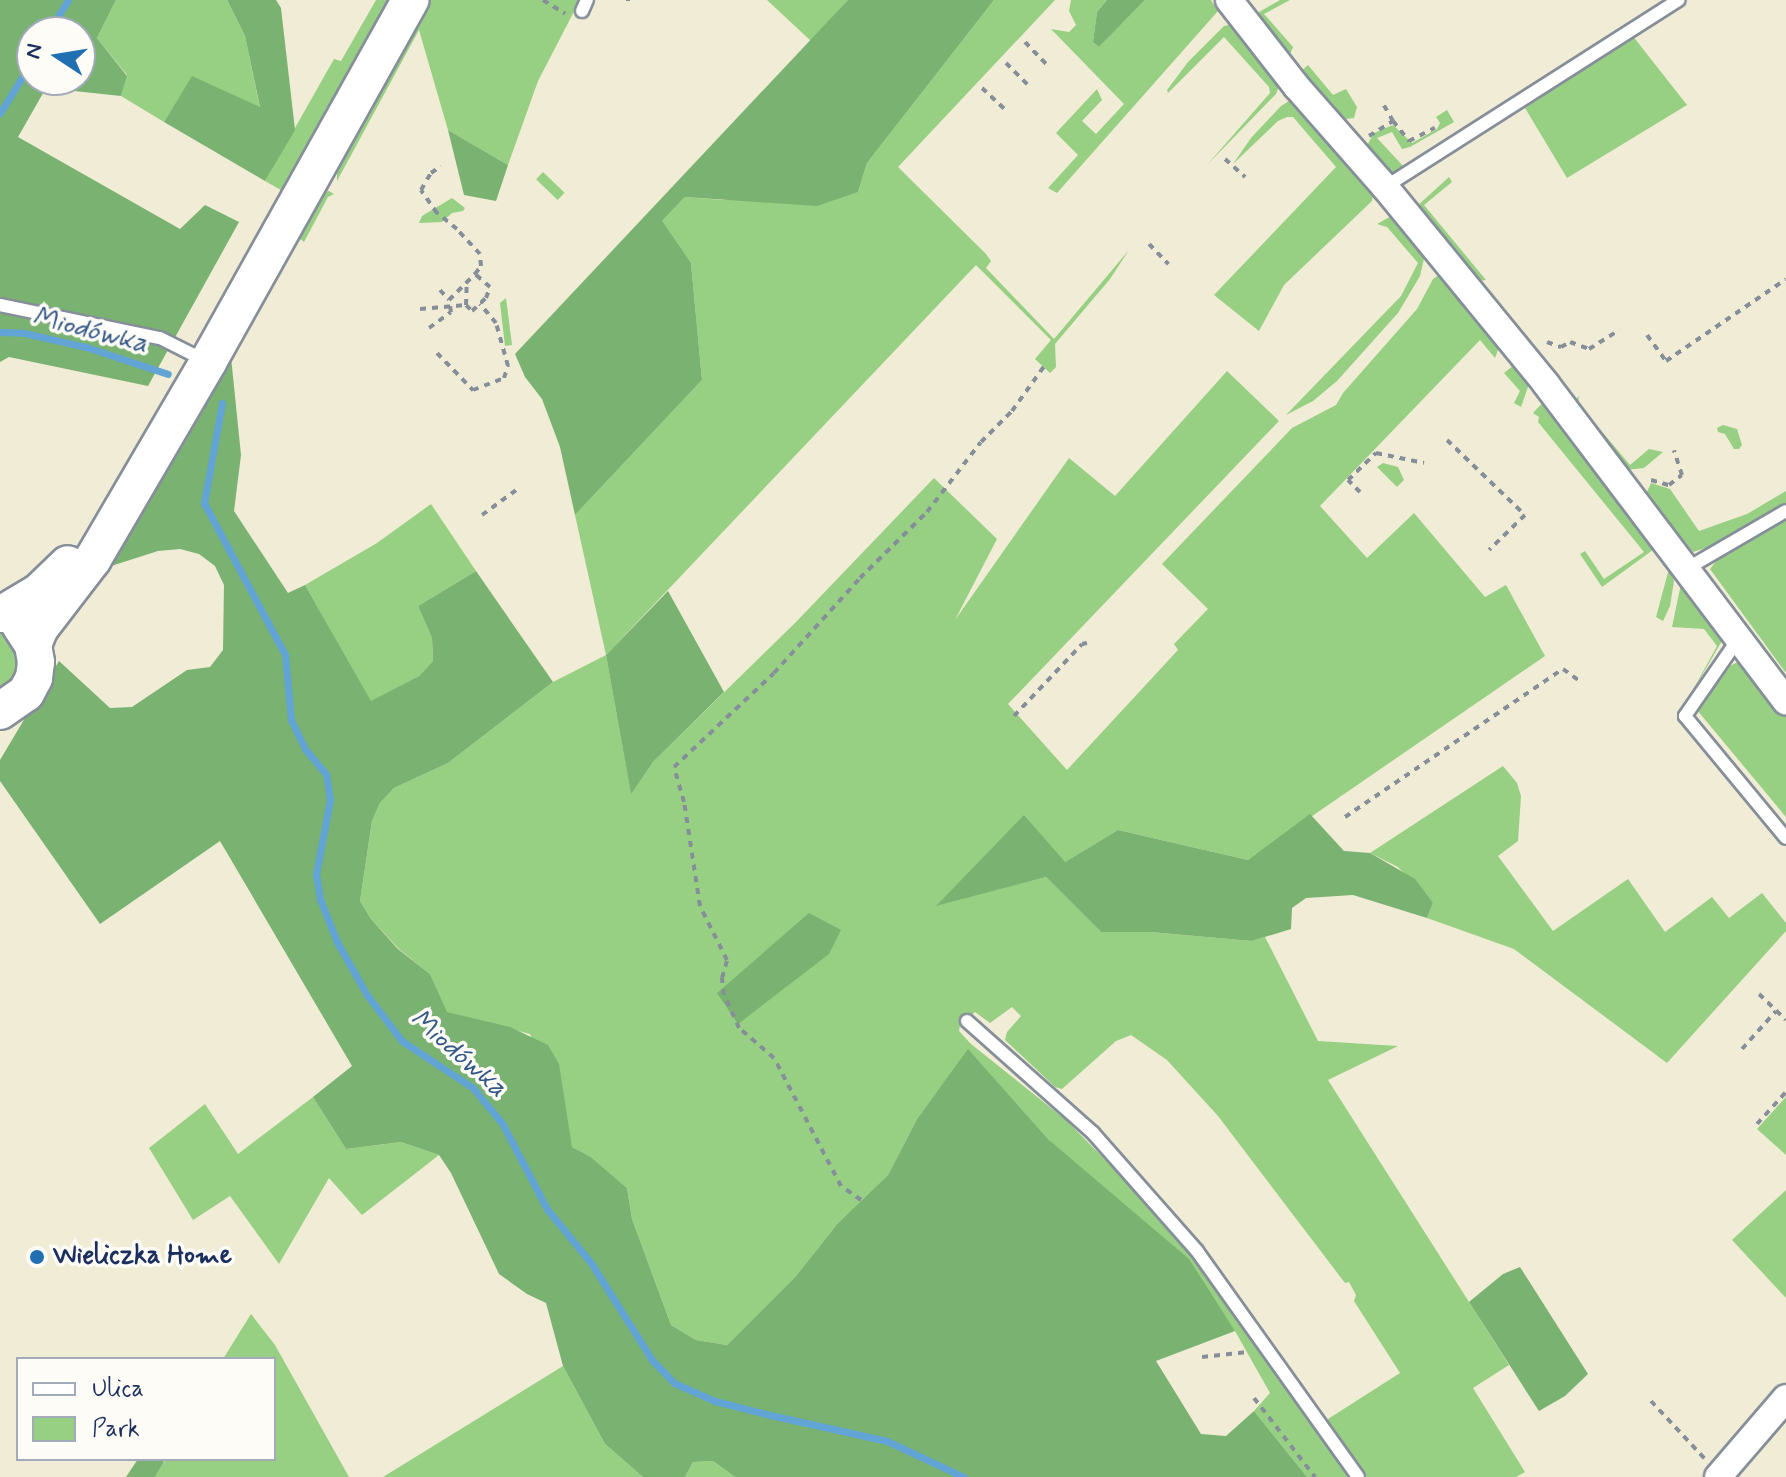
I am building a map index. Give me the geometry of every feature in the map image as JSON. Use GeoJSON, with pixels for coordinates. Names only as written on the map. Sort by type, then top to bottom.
{"type":"FeatureCollection","features":[{"type":"Feature","properties":{"kind":"main road"},"geometry":{"type":"LineString","coordinates":[[33,645],[40,628],[93,559],[208,362],[410,0]]}},
{"type":"Feature","properties":{"kind":"main road"},"geometry":{"type":"LineString","coordinates":[[0,711],[14,705],[34,678],[36,662],[33,645],[21,626],[1,614],[39,592],[115,519]]}},
{"type":"Feature","properties":{"kind":"street"},"geometry":{"type":"LineString","coordinates":[[1229,0],[1297,87],[1385,187],[1552,392],[1786,701]]}},
{"type":"Feature","properties":{"kind":"street"},"geometry":{"type":"LineString","coordinates":[[1719,1476],[1786,1398]]}},
{"type":"Feature","properties":{"kind":"lane"},"geometry":{"type":"LineString","coordinates":[[1385,187],[1679,0]]}},
{"type":"Feature","properties":{"kind":"lane"},"geometry":{"type":"LineString","coordinates":[[0,305],[160,338],[208,362]]}},
{"type":"Feature","properties":{"kind":"lane"},"geometry":{"type":"LineString","coordinates":[[1688,568],[1786,511]]}},
{"type":"Feature","properties":{"kind":"lane"},"geometry":{"type":"LineString","coordinates":[[1739,638],[1685,716],[1786,838]]}},
{"type":"Feature","properties":{"kind":"lane"},"geometry":{"type":"LineString","coordinates":[[967,1021],[1093,1133],[1197,1251],[1358,1477]]}},
{"type":"Feature","properties":{"kind":"path"},"geometry":{"type":"LineString","coordinates":[[543,0],[566,15],[584,6]]}},
{"type":"Feature","properties":{"kind":"path"},"geometry":{"type":"LineString","coordinates":[[1025,42],[1047,65]]}},
{"type":"Feature","properties":{"kind":"path"},"geometry":{"type":"LineString","coordinates":[[1006,63],[1028,85]]}},
{"type":"Feature","properties":{"kind":"path"},"geometry":{"type":"LineString","coordinates":[[982,88],[1006,110]]}},
{"type":"Feature","properties":{"kind":"path"},"geometry":{"type":"LineString","coordinates":[[1383,104],[1409,141],[1435,128]]}},
{"type":"Feature","properties":{"kind":"path"},"geometry":{"type":"LineString","coordinates":[[1369,135],[1393,121]]}},
{"type":"Feature","properties":{"kind":"path"},"geometry":{"type":"LineString","coordinates":[[1225,159],[1245,177]]}},
{"type":"Feature","properties":{"kind":"path"},"geometry":{"type":"LineString","coordinates":[[441,166],[431,173],[421,190],[437,213],[480,254],[481,266],[449,300]]}},
{"type":"Feature","properties":{"kind":"path"},"geometry":{"type":"LineString","coordinates":[[1149,244],[1168,264]]}},
{"type":"Feature","properties":{"kind":"path"},"geometry":{"type":"LineString","coordinates":[[467,282],[467,303],[472,311],[490,287],[475,274]]}},
{"type":"Feature","properties":{"kind":"path"},"geometry":{"type":"LineString","coordinates":[[1647,335],[1666,361],[1786,279]]}},
{"type":"Feature","properties":{"kind":"path"},"geometry":{"type":"LineString","coordinates":[[429,328],[451,312],[449,300],[440,290]]}},
{"type":"Feature","properties":{"kind":"path"},"geometry":{"type":"LineString","coordinates":[[420,309],[480,304],[496,323],[508,366],[504,378],[473,390],[437,353]]}},
{"type":"Feature","properties":{"kind":"path"},"geometry":{"type":"LineString","coordinates":[[1547,342],[1561,347],[1570,342],[1589,349],[1619,330]]}},
{"type":"Feature","properties":{"kind":"path"},"geometry":{"type":"LineString","coordinates":[[861,1200],[841,1186],[774,1058],[739,1028],[724,995],[722,978],[727,960],[700,906],[684,802],[674,767],[774,673],[860,578],[927,512],[981,442],[1012,411],[1045,365]]}},
{"type":"Feature","properties":{"kind":"path"},"geometry":{"type":"LineString","coordinates":[[1447,440],[1525,515],[1489,550]]}},
{"type":"Feature","properties":{"kind":"path"},"geometry":{"type":"LineString","coordinates":[[1651,480],[1669,485],[1682,475],[1674,450]]}},
{"type":"Feature","properties":{"kind":"path"},"geometry":{"type":"LineString","coordinates":[[1360,492],[1348,480],[1376,453],[1424,463]]}},
{"type":"Feature","properties":{"kind":"path"},"geometry":{"type":"LineString","coordinates":[[482,515],[519,488]]}},
{"type":"Feature","properties":{"kind":"path"},"geometry":{"type":"LineString","coordinates":[[1014,716],[1082,644],[1087,643]]}},
{"type":"Feature","properties":{"kind":"path"},"geometry":{"type":"LineString","coordinates":[[1345,817],[1563,669],[1581,682]]}},
{"type":"Feature","properties":{"kind":"path"},"geometry":{"type":"LineString","coordinates":[[1759,994],[1786,1020]]}},
{"type":"Feature","properties":{"kind":"path"},"geometry":{"type":"LineString","coordinates":[[1742,1049],[1776,1011]]}},
{"type":"Feature","properties":{"kind":"path"},"geometry":{"type":"LineString","coordinates":[[1757,1124],[1786,1092]]}},
{"type":"Feature","properties":{"kind":"path"},"geometry":{"type":"LineString","coordinates":[[1202,1357],[1239,1354],[1265,1345]]}},
{"type":"Feature","properties":{"kind":"path"},"geometry":{"type":"LineString","coordinates":[[1254,1398],[1315,1477]]}},
{"type":"Feature","properties":{"kind":"path"},"geometry":{"type":"LineString","coordinates":[[1651,1401],[1719,1476]]}},
{"type":"Feature","properties":{"kind":"green space"},"geometry":{"type":"Polygon","coordinates":[[[0,0],[116,0],[97,38],[127,76],[121,96],[96,93],[96,16],[16,16],[16,96],[41,96],[18,137],[180,229],[205,205],[239,222],[148,386],[9,357],[0,362],[0,0]]]}},
{"type":"Feature","properties":{"kind":"green space"},"geometry":{"type":"Polygon","coordinates":[[[116,0],[227,0],[245,36],[260,108],[192,77],[164,122],[121,96],[127,75],[97,38],[116,0]]]}},
{"type":"Feature","properties":{"kind":"green space"},"geometry":{"type":"Polygon","coordinates":[[[227,0],[276,0],[281,8],[295,130],[265,181],[164,122],[192,76],[260,107],[245,36],[227,0]]]}},
{"type":"Feature","properties":{"kind":"green space"},"geometry":{"type":"Polygon","coordinates":[[[376,0],[393,0],[286,193],[265,181],[334,59],[341,61],[376,0]]]}},
{"type":"Feature","properties":{"kind":"green space"},"geometry":{"type":"Polygon","coordinates":[[[429,0],[580,0],[538,81],[508,165],[448,130],[419,30],[337,181],[337,169],[429,0]]]}},
{"type":"Feature","properties":{"kind":"green space"},"geometry":{"type":"Polygon","coordinates":[[[767,0],[848,0],[811,41],[767,0]]]}},
{"type":"Feature","properties":{"kind":"green space"},"geometry":{"type":"Polygon","coordinates":[[[848,0],[994,0],[867,163],[858,192],[817,206],[685,197],[662,221],[691,263],[702,380],[575,515],[560,447],[542,399],[525,377],[515,354],[848,0]]]}},
{"type":"Feature","properties":{"kind":"green space"},"geometry":{"type":"Polygon","coordinates":[[[994,0],[1055,0],[898,167],[986,254],[991,261],[986,268],[1054,339],[1129,250],[1110,279],[1055,344],[1056,367],[1050,373],[1035,359],[1051,340],[976,265],[606,655],[575,515],[702,380],[691,263],[661,222],[685,197],[723,200],[858,192],[867,163],[994,0]]]}},
{"type":"Feature","properties":{"kind":"green space"},"geometry":{"type":"Polygon","coordinates":[[[1071,0],[1107,0],[1097,12],[1093,42],[1099,47],[1145,0],[1211,0],[1218,11],[1057,193],[1048,188],[1078,155],[1056,133],[1097,89],[1102,100],[1082,121],[1096,134],[1124,104],[1051,29],[1069,32],[1076,25],[1069,11],[1071,0]]]}},
{"type":"Feature","properties":{"kind":"green space"},"geometry":{"type":"Polygon","coordinates":[[[1107,0],[1145,0],[1099,47],[1093,42],[1097,12],[1107,0]]]}},
{"type":"Feature","properties":{"kind":"green space"},"geometry":{"type":"Polygon","coordinates":[[[1280,0],[1290,0],[1264,14],[1293,47],[1289,57],[1254,15],[1280,0]]]}},
{"type":"Feature","properties":{"kind":"green space"},"geometry":{"type":"Polygon","coordinates":[[[1234,24],[1281,81],[1276,94],[1207,165],[1270,93],[1269,87],[1224,37],[1168,93],[1167,90],[1188,62],[1224,26],[1234,24]]]}},
{"type":"Feature","properties":{"kind":"green space"},"geometry":{"type":"Polygon","coordinates":[[[1632,35],[1687,105],[1567,178],[1525,108],[1632,35]]]}},
{"type":"Feature","properties":{"kind":"green space"},"geometry":{"type":"Polygon","coordinates":[[[1308,65],[1333,95],[1346,89],[1357,107],[1354,118],[1338,120],[1300,72],[1308,65]]]}},
{"type":"Feature","properties":{"kind":"green space"},"geometry":{"type":"Polygon","coordinates":[[[1295,97],[1373,187],[1373,195],[1372,201],[1284,285],[1259,331],[1214,295],[1336,167],[1293,117],[1278,121],[1233,164],[1251,138],[1281,106],[1295,97]]]}},
{"type":"Feature","properties":{"kind":"green space"},"geometry":{"type":"Polygon","coordinates":[[[1447,110],[1454,122],[1410,147],[1402,149],[1392,132],[1377,138],[1405,168],[1392,177],[1365,149],[1374,133],[1393,125],[1412,143],[1437,129],[1440,123],[1436,117],[1447,110]]]}},
{"type":"Feature","properties":{"kind":"green space"},"geometry":{"type":"Polygon","coordinates":[[[448,130],[508,165],[496,201],[464,195],[448,130]]]}},
{"type":"Feature","properties":{"kind":"green space"},"geometry":{"type":"Polygon","coordinates":[[[543,172],[565,193],[558,200],[536,179],[543,172]]]}},
{"type":"Feature","properties":{"kind":"green space"},"geometry":{"type":"Polygon","coordinates":[[[1449,177],[1452,182],[1424,205],[1486,280],[1477,281],[1416,207],[1449,177]]]}},
{"type":"Feature","properties":{"kind":"green space"},"geometry":{"type":"Polygon","coordinates":[[[324,192],[334,194],[328,197],[304,242],[299,238],[324,192]]]}},
{"type":"Feature","properties":{"kind":"green space"},"geometry":{"type":"Polygon","coordinates":[[[452,198],[465,208],[463,211],[452,213],[442,222],[419,223],[422,216],[452,198]]]}},
{"type":"Feature","properties":{"kind":"green space"},"geometry":{"type":"Polygon","coordinates":[[[1395,214],[1426,250],[1420,276],[1398,313],[1337,381],[1313,401],[1286,415],[1401,296],[1418,263],[1387,227],[1377,224],[1395,214]]]}},
{"type":"Feature","properties":{"kind":"green space"},"geometry":{"type":"Polygon","coordinates":[[[1440,274],[1500,344],[1495,358],[1480,340],[1320,506],[1367,558],[1414,513],[1485,597],[1506,585],[1545,656],[1248,860],[1118,830],[1065,862],[939,905],[1046,877],[1101,932],[1150,932],[1252,941],[1265,937],[1318,1041],[1398,1046],[1328,1080],[1509,1365],[1473,1388],[1525,1472],[1516,1477],[1364,1477],[1328,1425],[1328,1419],[1400,1373],[1354,1301],[1356,1295],[1349,1282],[1345,1283],[1218,1116],[1167,1060],[1131,1035],[1116,1041],[1062,1089],[1055,1087],[1005,1040],[1007,1032],[1021,1016],[1012,1007],[990,1023],[975,1012],[960,1025],[959,1031],[1066,1120],[1137,1192],[1192,1255],[1352,1477],[1307,1477],[1254,1411],[1270,1393],[1235,1331],[1049,1140],[968,1050],[917,1119],[888,1175],[838,1223],[796,1276],[727,1345],[696,1340],[671,1325],[632,1219],[627,1188],[591,1157],[572,1147],[563,1107],[530,1034],[446,1012],[430,974],[399,949],[371,919],[360,901],[372,821],[380,803],[394,788],[448,763],[553,682],[606,655],[631,793],[653,762],[796,622],[934,478],[997,539],[955,620],[1069,458],[1115,496],[1227,371],[1279,421],[1008,704],[1067,770],[1178,650],[1174,644],[1208,609],[1162,564],[1292,428],[1336,405],[1417,309],[1433,279],[1440,274]]]}},
{"type":"Feature","properties":{"kind":"green space"},"geometry":{"type":"Polygon","coordinates":[[[506,298],[512,345],[505,346],[500,303],[506,298]]]}},
{"type":"Feature","properties":{"kind":"green space"},"geometry":{"type":"Polygon","coordinates":[[[231,357],[241,455],[234,511],[288,593],[305,585],[371,701],[419,676],[433,661],[432,638],[418,606],[476,571],[553,682],[448,763],[394,788],[380,803],[372,821],[360,901],[371,919],[398,949],[430,974],[447,1012],[510,1027],[548,1045],[559,1064],[572,1147],[591,1157],[627,1188],[632,1219],[671,1325],[696,1340],[727,1345],[796,1276],[838,1223],[888,1175],[917,1119],[968,1049],[1049,1140],[1189,1259],[1235,1331],[1156,1361],[1201,1434],[1226,1436],[1254,1411],[1307,1477],[735,1477],[713,1461],[693,1462],[685,1477],[643,1477],[605,1444],[563,1366],[546,1303],[499,1274],[451,1173],[439,1155],[401,1142],[346,1149],[313,1097],[352,1066],[220,841],[100,924],[0,781],[0,760],[59,661],[110,708],[132,707],[187,670],[210,667],[223,650],[224,585],[215,566],[199,554],[180,549],[158,551],[108,567],[231,357]]]}},
{"type":"Feature","properties":{"kind":"green space"},"geometry":{"type":"Polygon","coordinates":[[[1514,365],[1529,384],[1521,407],[1514,403],[1520,391],[1504,373],[1514,365]]]}},
{"type":"Feature","properties":{"kind":"green space"},"geometry":{"type":"Polygon","coordinates":[[[1579,396],[1578,403],[1630,465],[1649,449],[1663,452],[1644,468],[1626,470],[1572,404],[1579,396]]]}},
{"type":"Feature","properties":{"kind":"green space"},"geometry":{"type":"Polygon","coordinates":[[[1545,400],[1657,547],[1602,587],[1580,554],[1585,551],[1604,579],[1644,552],[1538,422],[1539,417],[1533,413],[1545,400]]]}},
{"type":"Feature","properties":{"kind":"green space"},"geometry":{"type":"Polygon","coordinates":[[[1723,425],[1737,429],[1742,445],[1739,449],[1734,449],[1725,434],[1718,432],[1717,428],[1723,425]]]}},
{"type":"Feature","properties":{"kind":"green space"},"geometry":{"type":"Polygon","coordinates":[[[1383,463],[1398,467],[1404,480],[1397,487],[1377,467],[1383,463]]]}},
{"type":"Feature","properties":{"kind":"green space"},"geometry":{"type":"Polygon","coordinates":[[[1651,483],[1670,489],[1699,531],[1747,514],[1786,491],[1786,506],[1719,544],[1693,552],[1646,494],[1651,483]]]}},
{"type":"Feature","properties":{"kind":"green space"},"geometry":{"type":"Polygon","coordinates":[[[431,504],[476,571],[418,606],[432,638],[433,661],[419,676],[371,702],[305,585],[377,543],[431,504]]]}},
{"type":"Feature","properties":{"kind":"green space"},"geometry":{"type":"Polygon","coordinates":[[[1786,518],[1786,673],[1710,569],[1721,555],[1786,518]]]}},
{"type":"Feature","properties":{"kind":"green space"},"geometry":{"type":"Polygon","coordinates":[[[1670,565],[1674,581],[1670,606],[1663,621],[1656,617],[1670,565]]]}},
{"type":"Feature","properties":{"kind":"green space"},"geometry":{"type":"Polygon","coordinates":[[[1681,584],[1726,634],[1688,699],[1717,646],[1704,629],[1672,627],[1681,584]]]}},
{"type":"Feature","properties":{"kind":"green space"},"geometry":{"type":"Polygon","coordinates":[[[668,591],[724,692],[653,762],[631,794],[606,655],[668,591]]]}},
{"type":"Feature","properties":{"kind":"green space"},"geometry":{"type":"Polygon","coordinates":[[[0,630],[19,647],[20,675],[0,696],[0,630]]]}},
{"type":"Feature","properties":{"kind":"green space"},"geometry":{"type":"Polygon","coordinates":[[[1747,657],[1786,712],[1786,817],[1696,706],[1730,666],[1747,657]]]}},
{"type":"Feature","properties":{"kind":"green space"},"geometry":{"type":"Polygon","coordinates":[[[1503,766],[1517,783],[1521,796],[1518,841],[1498,856],[1553,931],[1628,879],[1665,932],[1712,897],[1729,918],[1762,893],[1786,923],[1786,931],[1667,1063],[1514,949],[1427,918],[1433,903],[1398,867],[1370,853],[1503,766]]]}},
{"type":"Feature","properties":{"kind":"green space"},"geometry":{"type":"Polygon","coordinates":[[[1310,814],[1344,851],[1370,853],[1415,879],[1433,903],[1427,918],[1353,895],[1306,898],[1292,908],[1291,929],[1252,941],[1150,932],[1101,932],[1046,877],[936,906],[1024,815],[1065,862],[1118,830],[1248,860],[1310,814]]]}},
{"type":"Feature","properties":{"kind":"green space"},"geometry":{"type":"Polygon","coordinates":[[[809,913],[841,930],[829,954],[738,1024],[717,993],[809,913]]]}},
{"type":"Feature","properties":{"kind":"green space"},"geometry":{"type":"Polygon","coordinates":[[[313,1097],[346,1149],[401,1142],[439,1155],[362,1215],[329,1178],[279,1264],[230,1196],[193,1220],[149,1148],[205,1104],[238,1154],[313,1097]]]}},
{"type":"Feature","properties":{"kind":"green space"},"geometry":{"type":"Polygon","coordinates":[[[1786,1097],[1786,1155],[1757,1129],[1786,1097]]]}},
{"type":"Feature","properties":{"kind":"green space"},"geometry":{"type":"Polygon","coordinates":[[[1786,1190],[1786,1298],[1732,1240],[1786,1190]]]}},
{"type":"Feature","properties":{"kind":"green space"},"geometry":{"type":"Polygon","coordinates":[[[1520,1267],[1588,1374],[1565,1396],[1539,1411],[1469,1302],[1503,1274],[1520,1267]]]}},
{"type":"Feature","properties":{"kind":"green space"},"geometry":{"type":"Polygon","coordinates":[[[251,1314],[275,1345],[349,1477],[155,1477],[165,1461],[276,1461],[276,1357],[224,1357],[251,1314]]]}},
{"type":"Feature","properties":{"kind":"green space"},"geometry":{"type":"Polygon","coordinates":[[[563,1366],[605,1444],[643,1477],[383,1477],[563,1366]]]}},
{"type":"Feature","properties":{"kind":"green space"},"geometry":{"type":"Polygon","coordinates":[[[137,1461],[164,1462],[155,1477],[126,1477],[137,1461]]]}},
{"type":"Feature","properties":{"kind":"green space"},"geometry":{"type":"Polygon","coordinates":[[[713,1461],[735,1477],[685,1477],[693,1462],[713,1461]]]}},
{"type":"Feature","properties":{"kind":"waterway"},"geometry":{"type":"LineString","coordinates":[[58,16],[68,0]]}},
{"type":"Feature","properties":{"kind":"waterway"},"geometry":{"type":"LineString","coordinates":[[0,113],[16,87]]}},
{"type":"Feature","properties":{"kind":"waterway","name":"Miodówka"},"geometry":{"type":"LineString","coordinates":[[0,332],[24,333],[86,347],[168,374]]}},
{"type":"Feature","properties":{"kind":"waterway","name":"Miodówka"},"geometry":{"type":"LineString","coordinates":[[222,403],[204,503],[285,655],[291,720],[305,749],[326,774],[330,800],[316,874],[320,899],[337,942],[367,995],[402,1041],[473,1088],[502,1123],[547,1209],[591,1263],[652,1360],[674,1383],[715,1401],[887,1441],[964,1477]]}},
{"type":"Feature","properties":{"kind":"place","name":"Wieliczka Home"},"geometry":{"type":"Point","coordinates":[37,1257]}}]}
